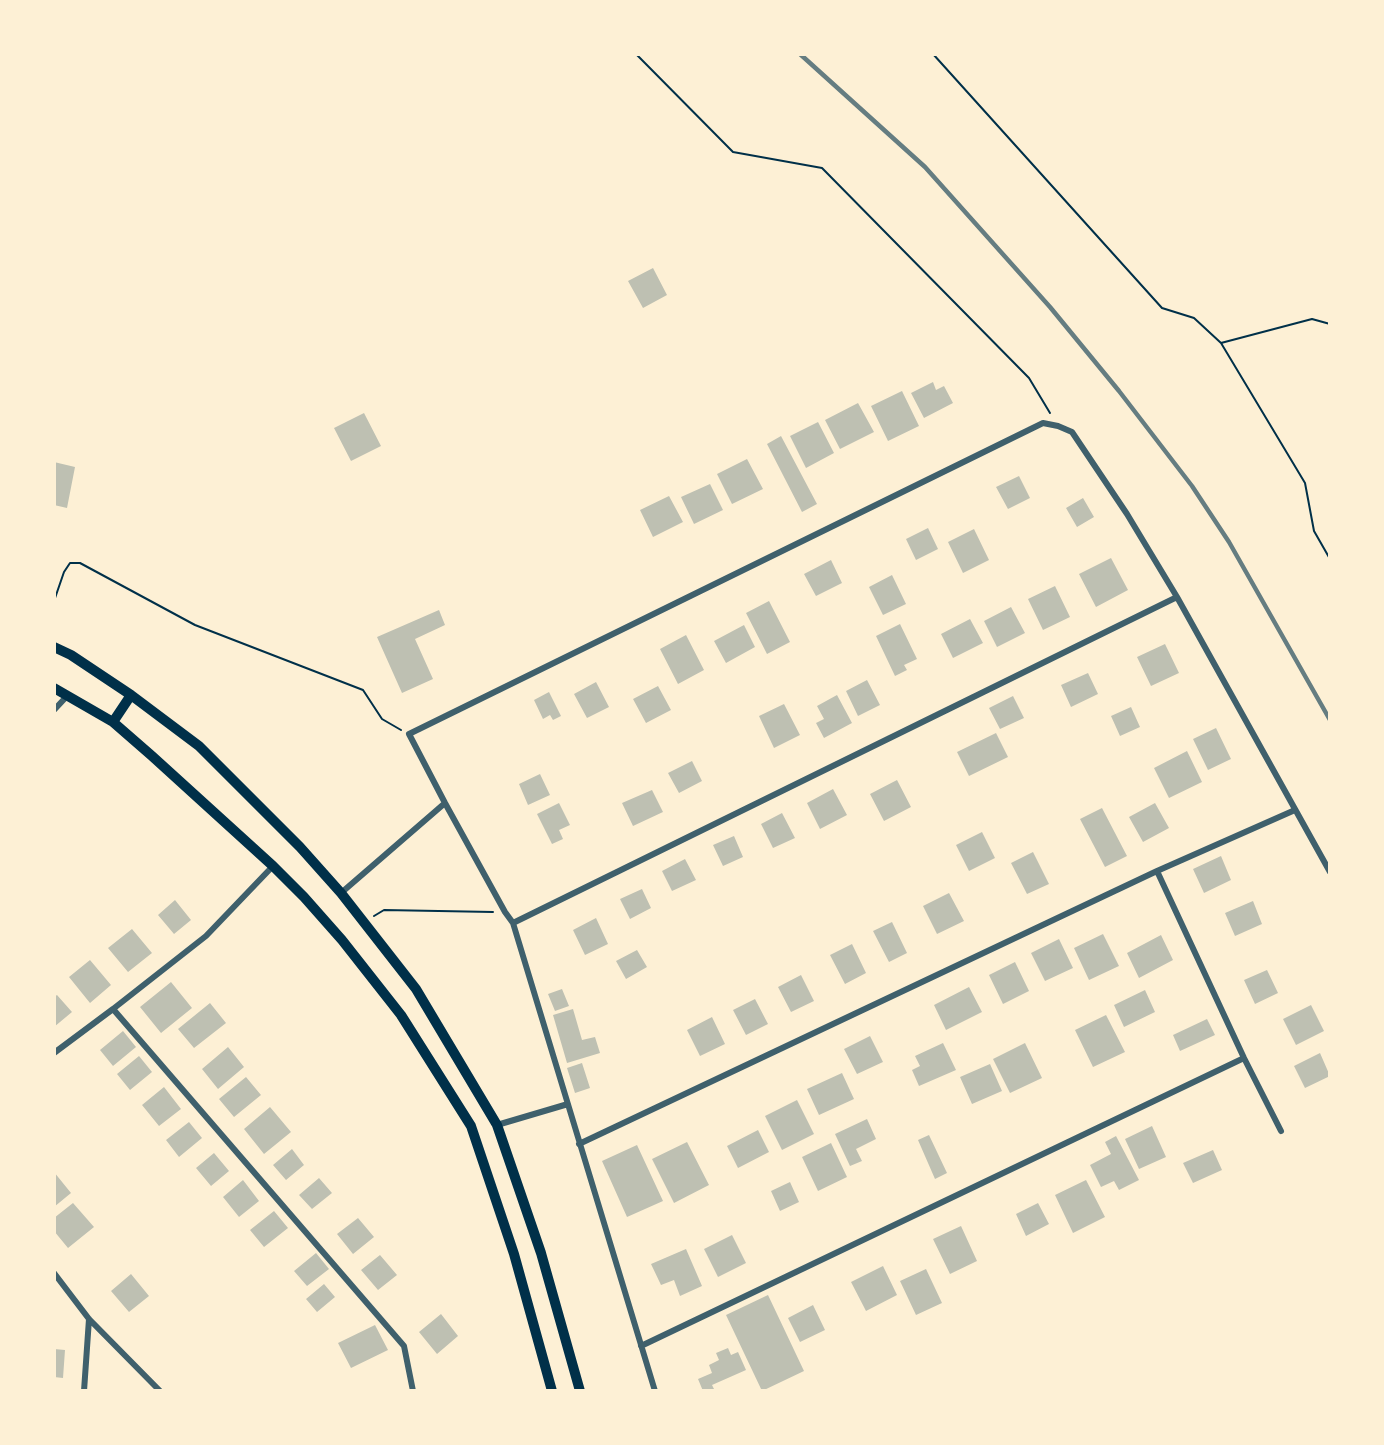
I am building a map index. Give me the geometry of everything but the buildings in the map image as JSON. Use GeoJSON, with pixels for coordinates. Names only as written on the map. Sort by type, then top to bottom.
{"type":"FeatureCollection","features":[{"type":"Feature","properties":{"kind":"highway"},"geometry":{"type":"LineString","coordinates":[[54,647],[71,655],[131,694],[199,746],[300,847],[341,893],[416,989],[497,1125],[540,1253],[580,1391]]}},
{"type":"Feature","properties":{"kind":"highway"},"geometry":{"type":"LineString","coordinates":[[54,688],[113,722],[273,866],[342,940],[401,1015],[471,1126],[514,1254],[552,1391]]}},
{"type":"Feature","properties":{"kind":"highway"},"geometry":{"type":"LineString","coordinates":[[113,722],[131,694]]}},
{"type":"Feature","properties":{"kind":"street"},"geometry":{"type":"LineString","coordinates":[[655,1391],[513,923],[409,734],[1043,423],[1072,432],[1127,514],[1177,597],[1330,872]]}},
{"type":"Feature","properties":{"kind":"street"},"geometry":{"type":"LineString","coordinates":[[513,923],[1177,597]]}},
{"type":"Feature","properties":{"kind":"street"},"geometry":{"type":"LineString","coordinates":[[54,710],[68,695]]}},
{"type":"Feature","properties":{"kind":"street"},"geometry":{"type":"LineString","coordinates":[[341,893],[445,803]]}},
{"type":"Feature","properties":{"kind":"street"},"geometry":{"type":"LineString","coordinates":[[579,1144],[1156,871],[1295,810]]}},
{"type":"Feature","properties":{"kind":"street"},"geometry":{"type":"LineString","coordinates":[[54,1053],[113,1010],[206,936],[273,866]]}},
{"type":"Feature","properties":{"kind":"street"},"geometry":{"type":"LineString","coordinates":[[1156,871],[1281,1131]]}},
{"type":"Feature","properties":{"kind":"street"},"geometry":{"type":"LineString","coordinates":[[113,1010],[404,1346],[413,1391]]}},
{"type":"Feature","properties":{"kind":"street"},"geometry":{"type":"LineString","coordinates":[[641,1346],[1244,1058]]}},
{"type":"Feature","properties":{"kind":"street"},"geometry":{"type":"LineString","coordinates":[[497,1125],[568,1104]]}},
{"type":"Feature","properties":{"kind":"street"},"geometry":{"type":"LineString","coordinates":[[54,1273],[89,1319],[160,1391]]}},
{"type":"Feature","properties":{"kind":"street"},"geometry":{"type":"LineString","coordinates":[[84,1391],[89,1319]]}},
{"type":"Feature","properties":{"kind":"path"},"geometry":{"type":"LineString","coordinates":[[636,54],[734,152],[822,168],[1029,378],[1058,426]]}},
{"type":"Feature","properties":{"kind":"path"},"geometry":{"type":"LineString","coordinates":[[933,54],[1162,308],[1194,318],[1221,343],[1305,483],[1314,531],[1330,559]]}},
{"type":"Feature","properties":{"kind":"path"},"geometry":{"type":"LineString","coordinates":[[1221,343],[1312,319],[1330,324]]}},
{"type":"Feature","properties":{"kind":"path"},"geometry":{"type":"LineString","coordinates":[[54,601],[64,572],[70,563],[80,563],[195,625],[363,690],[382,719],[409,734]]}},
{"type":"Feature","properties":{"kind":"path"},"geometry":{"type":"LineString","coordinates":[[364,922],[384,910],[505,912]]}},
{"type":"Feature","properties":{"kind":"railway"},"geometry":{"type":"LineString","coordinates":[[800,54],[925,167],[1050,307],[1119,391],[1192,486],[1229,542],[1330,720]]}}]}
